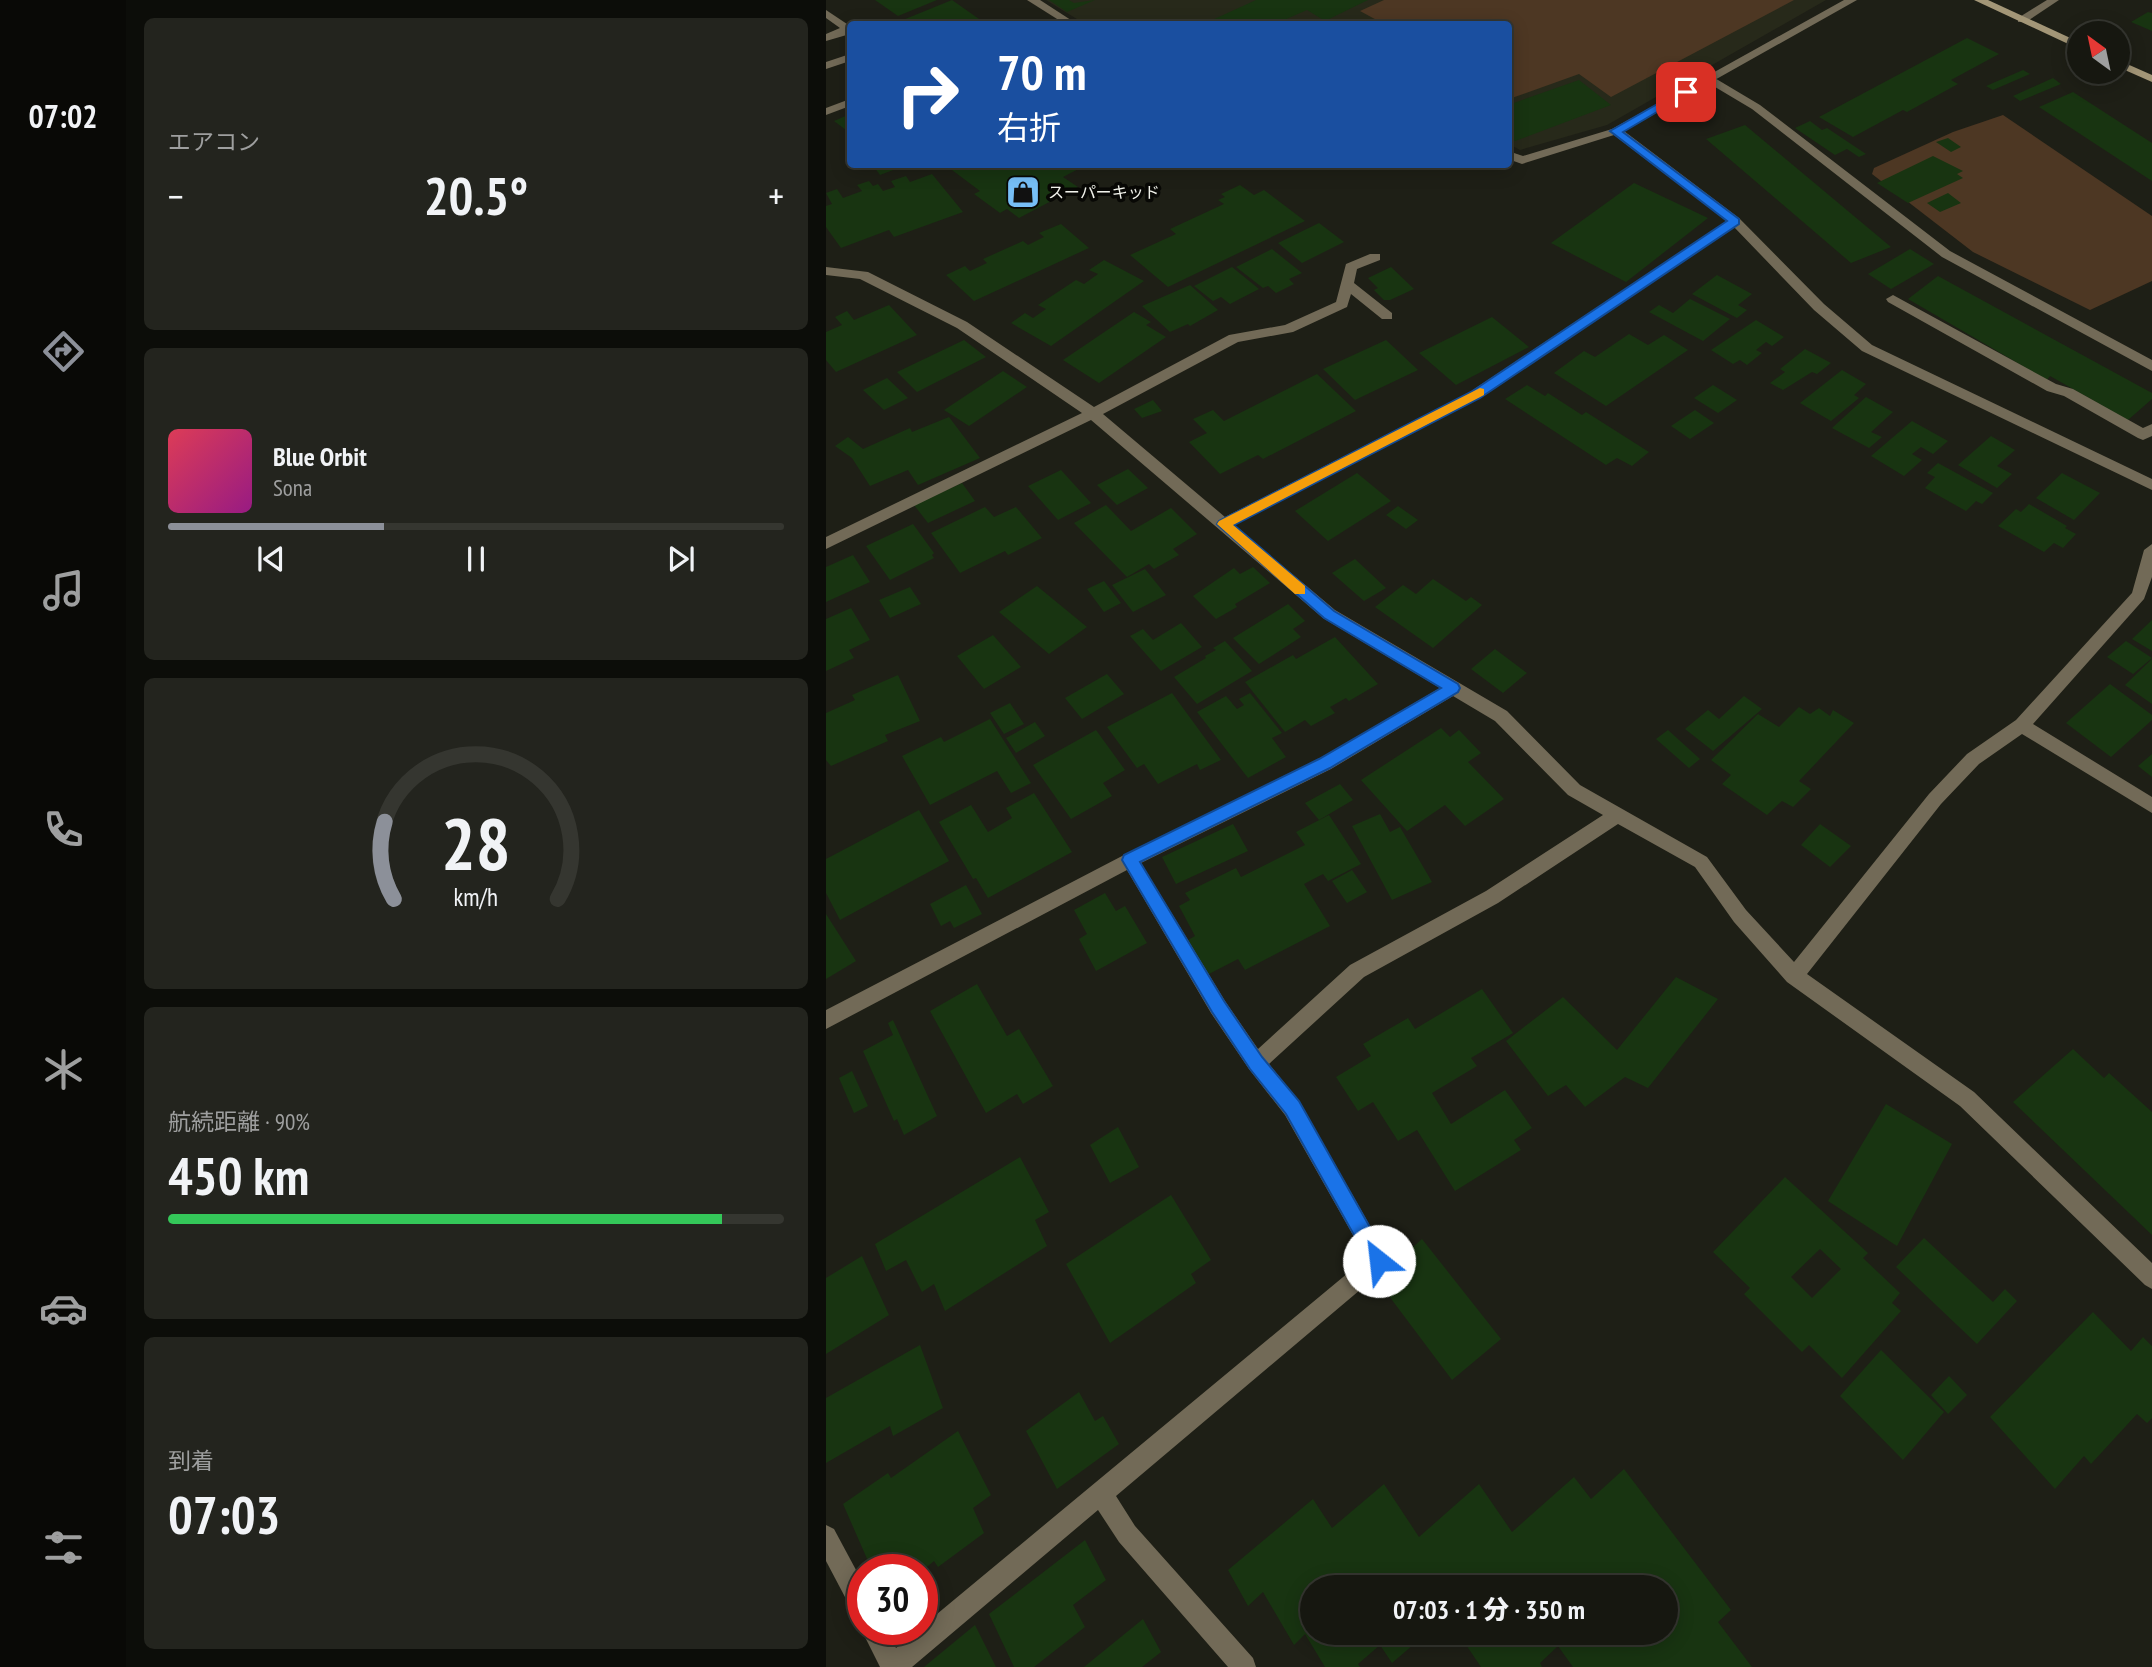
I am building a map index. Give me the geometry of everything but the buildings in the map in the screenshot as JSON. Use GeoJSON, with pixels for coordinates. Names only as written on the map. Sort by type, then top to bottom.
{"type":"FeatureCollection","features":[{"type":"Feature","properties":{"kind":"street"},"geometry":{"type":"LineString","coordinates":[[1031,0],[1067,21]]}},
{"type":"Feature","properties":{"kind":"street"},"geometry":{"type":"LineString","coordinates":[[1512,156],[1522,160],[1616,131],[1852,0]]}},
{"type":"Feature","properties":{"kind":"street"},"geometry":{"type":"LineString","coordinates":[[1979,0],[2067,41]]}},
{"type":"Feature","properties":{"kind":"street"},"geometry":{"type":"LineString","coordinates":[[2022,20],[2054,0]]}},
{"type":"Feature","properties":{"kind":"street"},"geometry":{"type":"LineString","coordinates":[[826,13],[847,29]]}},
{"type":"Feature","properties":{"kind":"street"},"geometry":{"type":"LineString","coordinates":[[826,38],[847,31]]}},
{"type":"Feature","properties":{"kind":"street"},"geometry":{"type":"LineString","coordinates":[[826,66],[847,58]]}},
{"type":"Feature","properties":{"kind":"street"},"geometry":{"type":"LineString","coordinates":[[2130,69],[2152,79]]}},
{"type":"Feature","properties":{"kind":"street"},"geometry":{"type":"LineString","coordinates":[[1709,79],[1756,107],[1946,254],[2152,366]]}},
{"type":"Feature","properties":{"kind":"street"},"geometry":{"type":"LineString","coordinates":[[826,112],[847,103]]}},
{"type":"Feature","properties":{"kind":"street"},"geometry":{"type":"LineString","coordinates":[[1616,131],[1735,221],[1819,307],[1867,348],[2152,485]]}},
{"type":"Feature","properties":{"kind":"street"},"geometry":{"type":"LineString","coordinates":[[1224,524],[1475,395],[1735,221]]}},
{"type":"Feature","properties":{"kind":"street"},"geometry":{"type":"LineString","coordinates":[[826,542],[1092,414],[1234,338],[1288,330],[1342,304],[1351,267],[1376,257]]}},
{"type":"Feature","properties":{"kind":"street"},"geometry":{"type":"LineString","coordinates":[[826,271],[863,275],[962,325],[1092,414],[1329,614],[1501,716],[1574,790],[1701,862],[1741,916],[1794,976],[1967,1099],[2152,1278]]}},
{"type":"Feature","properties":{"kind":"street"},"geometry":{"type":"LineString","coordinates":[[1347,284],[1387,316]]}},
{"type":"Feature","properties":{"kind":"street"},"geometry":{"type":"LineString","coordinates":[[1893,299],[2052,388],[2068,392],[2143,435],[2152,429]]}},
{"type":"Feature","properties":{"kind":"street"},"geometry":{"type":"LineString","coordinates":[[1794,976],[1935,799],[1973,759],[2022,725],[2140,595],[2152,550]]}},
{"type":"Feature","properties":{"kind":"street"},"geometry":{"type":"LineString","coordinates":[[826,1020],[1130,860],[1325,764],[1453,688]]}},
{"type":"Feature","properties":{"kind":"street"},"geometry":{"type":"LineString","coordinates":[[2022,725],[2152,806]]}},
{"type":"Feature","properties":{"kind":"street"},"geometry":{"type":"LineString","coordinates":[[1256,1063],[1357,971],[1492,897],[1619,814]]}},
{"type":"Feature","properties":{"kind":"street"},"geometry":{"type":"LineString","coordinates":[[881,1645],[893,1667],[1379,1261],[1292,1108],[1256,1063],[1218,1006],[1130,860]]}},
{"type":"Feature","properties":{"kind":"street"},"geometry":{"type":"LineString","coordinates":[[1101,1494],[1127,1534],[1244,1667]]}},
{"type":"Feature","properties":{"kind":"street"},"geometry":{"type":"LineString","coordinates":[[826,1537],[847,1577]]}},
{"type":"Feature","properties":{"kind":"shaded area"},"geometry":{"type":"Polygon","coordinates":[[[1046,0],[1826,0],[1607,125],[1520,150],[1512,146],[1512,21],[1080,21],[1046,0]]]}},
{"type":"Feature","properties":{"kind":"shaded area"},"geometry":{"type":"Polygon","coordinates":[[[1384,0],[1794,0],[1611,97],[1579,74],[1512,98],[1512,21],[1378,21],[1360,11],[1384,0]]]}},
{"type":"Feature","properties":{"kind":"shaded area"},"geometry":{"type":"Polygon","coordinates":[[[2003,115],[2152,216],[2152,281],[2090,310],[1973,252],[1872,174],[1874,168],[1953,132],[2003,115]]]}},
{"type":"Feature","properties":{"kind":"slow traffic"},"geometry":{"type":"LineString","coordinates":[[1300,590],[1224,524],[1480,392]]}},
{"type":"Feature","properties":{"kind":"place","name":"スーパーキッド"},"geometry":{"type":"Point","coordinates":[1023,192]}},
{"type":"Feature","properties":{"kind":"route"},"geometry":{"type":"LineString","coordinates":[[1379,1261],[1292,1108],[1256,1063],[1218,1006],[1130,860],[1325,764],[1453,688],[1329,614],[1224,524],[1475,395],[1735,221],[1616,131],[1686,92]]}}]}
